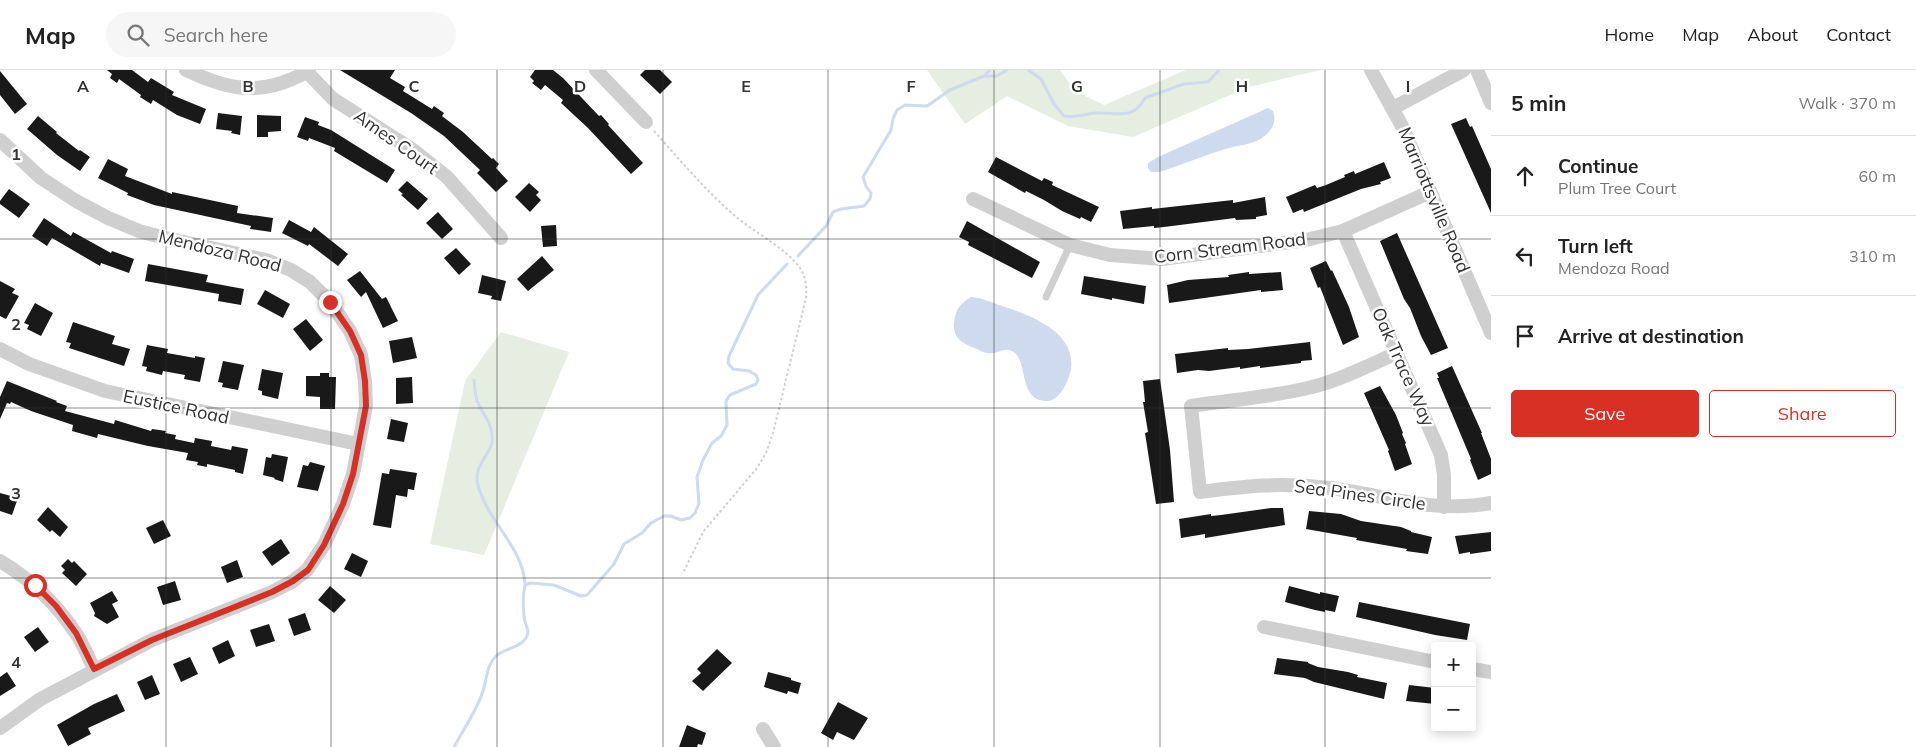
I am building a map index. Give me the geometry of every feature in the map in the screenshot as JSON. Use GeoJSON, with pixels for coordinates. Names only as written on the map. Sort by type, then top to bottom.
{"type":"FeatureCollection","features":[{"type":"Feature","properties":{"kind":"street"},"geometry":{"type":"LineString","coordinates":[[186,70],[230,87],[250,88],[272,87],[308,71]]}},
{"type":"Feature","properties":{"kind":"street"},"geometry":{"type":"LineString","coordinates":[[596,70],[646,122]]}},
{"type":"Feature","properties":{"kind":"street","name":"Marriottsville Road"},"geometry":{"type":"LineString","coordinates":[[1371,70],[1393,108],[1491,333]]}},
{"type":"Feature","properties":{"kind":"street"},"geometry":{"type":"LineString","coordinates":[[1393,108],[1464,70]]}},
{"type":"Feature","properties":{"kind":"street"},"geometry":{"type":"LineString","coordinates":[[1476,70],[1491,103]]}},
{"type":"Feature","properties":{"kind":"street","name":"Ames Court"},"geometry":{"type":"LineString","coordinates":[[308,71],[333,99],[413,150],[447,177],[501,238]]}},
{"type":"Feature","properties":{"kind":"street","name":"Mendoza Road"},"geometry":{"type":"LineString","coordinates":[[0,140],[41,178],[76,201],[108,218],[139,231],[161,237],[266,260],[291,270],[310,282],[330,302],[350,331],[361,355],[366,406],[353,474],[343,504],[324,545],[308,570],[293,581],[272,592],[152,640],[94,669],[39,700],[0,728]]}},
{"type":"Feature","properties":{"kind":"street","name":"Corn Stream Road"},"geometry":{"type":"LineString","coordinates":[[973,199],[1070,245],[1110,255],[1162,259],[1306,240],[1343,231],[1430,192]]}},
{"type":"Feature","properties":{"kind":"street","name":"Oak Trace Way"},"geometry":{"type":"LineString","coordinates":[[1343,231],[1441,455],[1444,475],[1444,508]]}},
{"type":"Feature","properties":{"kind":"street","name":"Eustice Road"},"geometry":{"type":"LineString","coordinates":[[0,349],[30,364],[105,391],[358,444]]}},
{"type":"Feature","properties":{"kind":"street","name":"Sea Pines Circle"},"geometry":{"type":"LineString","coordinates":[[1397,353],[1335,380],[1313,387],[1283,394],[1191,406],[1200,492],[1258,484],[1299,484],[1331,488],[1408,504],[1444,508],[1491,504]]}},
{"type":"Feature","properties":{"kind":"street"},"geometry":{"type":"LineString","coordinates":[[0,561],[35,585],[56,606],[76,633],[94,669]]}},
{"type":"Feature","properties":{"kind":"street"},"geometry":{"type":"LineString","coordinates":[[1264,627],[1431,661]]}},
{"type":"Feature","properties":{"kind":"street"},"geometry":{"type":"LineString","coordinates":[[1476,670],[1491,672]]}},
{"type":"Feature","properties":{"kind":"street"},"geometry":{"type":"LineString","coordinates":[[763,729],[774,747]]}},
{"type":"Feature","properties":{"kind":"lane"},"geometry":{"type":"LineString","coordinates":[[1046,297],[1070,245]]}},
{"type":"Feature","properties":{"kind":"path"},"geometry":{"type":"LineString","coordinates":[[646,122],[680,161],[735,216],[780,250],[800,268],[807,286],[806,298],[774,433],[766,453],[738,493],[703,532],[684,571]]}},
{"type":"Feature","properties":{"kind":"shaded area"},"geometry":{"type":"Polygon","coordinates":[[[927,70],[1060,70],[1075,91],[1104,105],[1186,70],[1320,70],[1249,87],[1133,137],[1068,126],[1007,96],[965,124],[927,70]]]}},
{"type":"Feature","properties":{"kind":"shaded area"},"geometry":{"type":"Polygon","coordinates":[[[501,332],[569,352],[484,555],[430,544],[465,381],[501,332]]]}},
{"type":"Feature","properties":{"kind":"water"},"geometry":{"type":"Polygon","coordinates":[[[1268,108],[1273,111],[1274,123],[1268,132],[1258,140],[1225,149],[1159,172],[1151,172],[1148,168],[1148,163],[1158,157],[1268,108]]]}},
{"type":"Feature","properties":{"kind":"water"},"geometry":{"type":"Polygon","coordinates":[[[971,297],[979,298],[1029,316],[1059,335],[1068,348],[1071,363],[1067,382],[1056,397],[1046,401],[1032,395],[1025,382],[1019,359],[1012,351],[985,353],[962,342],[958,338],[954,330],[956,313],[961,305],[971,297]]]}},
{"type":"Feature","properties":{"kind":"building"},"geometry":{"type":"Polygon","coordinates":[[[107,70],[132,70],[148,82],[151,78],[174,92],[172,95],[206,109],[200,124],[177,115],[153,100],[151,104],[119,79],[117,83],[110,78],[112,74],[107,70]]]}},
{"type":"Feature","properties":{"kind":"building"},"geometry":{"type":"Polygon","coordinates":[[[340,70],[395,70],[390,78],[405,87],[403,91],[432,109],[434,106],[444,113],[442,116],[499,164],[496,168],[508,181],[496,192],[477,173],[480,170],[444,136],[411,113],[340,70]]]}},
{"type":"Feature","properties":{"kind":"building"},"geometry":{"type":"Polygon","coordinates":[[[535,70],[553,70],[563,78],[599,116],[601,115],[643,163],[631,174],[588,128],[561,103],[563,100],[545,85],[541,90],[532,83],[534,81],[530,77],[535,70]]]}},
{"type":"Feature","properties":{"kind":"building"},"geometry":{"type":"Polygon","coordinates":[[[645,70],[660,70],[672,82],[660,94],[640,75],[645,70]]]}},
{"type":"Feature","properties":{"kind":"building"},"geometry":{"type":"Polygon","coordinates":[[[0,71],[27,104],[15,114],[0,95],[0,71]]]}},
{"type":"Feature","properties":{"kind":"building"},"geometry":{"type":"Polygon","coordinates":[[[218,113],[242,116],[240,135],[231,133],[232,131],[216,129],[218,113]]]}},
{"type":"Feature","properties":{"kind":"building"},"geometry":{"type":"Polygon","coordinates":[[[257,115],[281,116],[281,131],[268,132],[268,137],[257,137],[257,115]]]}},
{"type":"Feature","properties":{"kind":"building"},"geometry":{"type":"Polygon","coordinates":[[[38,116],[56,133],[90,157],[80,171],[57,155],[27,129],[38,116]]]}},
{"type":"Feature","properties":{"kind":"building"},"geometry":{"type":"Polygon","coordinates":[[[305,117],[319,122],[318,125],[331,130],[395,170],[387,183],[334,151],[335,148],[309,138],[308,141],[297,137],[305,117]]]}},
{"type":"Feature","properties":{"kind":"building"},"geometry":{"type":"Polygon","coordinates":[[[1466,118],[1470,127],[1472,126],[1491,169],[1491,213],[1451,124],[1466,118]]]}},
{"type":"Feature","properties":{"kind":"building"},"geometry":{"type":"Polygon","coordinates":[[[996,157],[1042,181],[1044,178],[1053,182],[1052,185],[1099,207],[1091,222],[1062,211],[988,172],[996,157]]]}},
{"type":"Feature","properties":{"kind":"building"},"geometry":{"type":"Polygon","coordinates":[[[108,159],[128,169],[125,176],[172,194],[172,192],[238,206],[237,213],[273,218],[271,232],[250,229],[251,226],[154,205],[127,195],[128,193],[98,178],[108,159]]]}},
{"type":"Feature","properties":{"kind":"building"},"geometry":{"type":"Polygon","coordinates":[[[1384,162],[1391,178],[1380,182],[1381,184],[1361,189],[1304,212],[1303,209],[1293,213],[1286,197],[1315,185],[1317,188],[1326,185],[1354,171],[1355,174],[1384,162]]]}},
{"type":"Feature","properties":{"kind":"building"},"geometry":{"type":"Polygon","coordinates":[[[407,181],[428,199],[418,210],[398,190],[407,181]]]}},
{"type":"Feature","properties":{"kind":"building"},"geometry":{"type":"Polygon","coordinates":[[[529,183],[539,192],[536,195],[541,200],[530,212],[515,197],[529,183]]]}},
{"type":"Feature","properties":{"kind":"building"},"geometry":{"type":"Polygon","coordinates":[[[9,189],[30,204],[19,218],[0,204],[0,201],[9,189]]]}},
{"type":"Feature","properties":{"kind":"building"},"geometry":{"type":"Polygon","coordinates":[[[1265,197],[1267,215],[1256,217],[1256,219],[1236,220],[1235,218],[1154,228],[1154,226],[1123,229],[1120,211],[1233,200],[1233,203],[1265,197]]]}},
{"type":"Feature","properties":{"kind":"building"},"geometry":{"type":"Polygon","coordinates":[[[438,212],[453,229],[442,239],[426,223],[438,212]]]}},
{"type":"Feature","properties":{"kind":"building"},"geometry":{"type":"Polygon","coordinates":[[[44,218],[71,236],[73,232],[111,253],[112,251],[134,259],[129,273],[101,263],[100,266],[52,238],[47,246],[32,236],[44,218]]]}},
{"type":"Feature","properties":{"kind":"building"},"geometry":{"type":"Polygon","coordinates":[[[289,220],[311,232],[314,227],[348,254],[338,266],[309,244],[308,246],[282,233],[289,220]]]}},
{"type":"Feature","properties":{"kind":"building"},"geometry":{"type":"Polygon","coordinates":[[[967,221],[1040,262],[1032,278],[968,245],[969,242],[959,237],[967,221]]]}},
{"type":"Feature","properties":{"kind":"building"},"geometry":{"type":"Polygon","coordinates":[[[556,225],[557,246],[543,247],[541,226],[556,225]]]}},
{"type":"Feature","properties":{"kind":"building"},"geometry":{"type":"Polygon","coordinates":[[[1397,233],[1448,348],[1431,355],[1404,299],[1380,241],[1397,233]]]}},
{"type":"Feature","properties":{"kind":"building"},"geometry":{"type":"Polygon","coordinates":[[[456,248],[471,264],[459,275],[444,258],[456,248]]]}},
{"type":"Feature","properties":{"kind":"building"},"geometry":{"type":"Polygon","coordinates":[[[542,256],[554,270],[528,291],[517,279],[542,256]]]}},
{"type":"Feature","properties":{"kind":"building"},"geometry":{"type":"Polygon","coordinates":[[[1326,261],[1349,307],[1359,337],[1343,345],[1320,287],[1318,288],[1310,268],[1326,261]]]}},
{"type":"Feature","properties":{"kind":"building"},"geometry":{"type":"Polygon","coordinates":[[[148,264],[208,275],[206,282],[244,289],[241,305],[218,301],[219,294],[145,281],[148,264]]]}},
{"type":"Feature","properties":{"kind":"building"},"geometry":{"type":"Polygon","coordinates":[[[360,271],[382,299],[386,297],[398,321],[383,328],[366,292],[361,297],[347,280],[360,271]]]}},
{"type":"Feature","properties":{"kind":"building"},"geometry":{"type":"Polygon","coordinates":[[[1249,272],[1249,274],[1281,272],[1283,290],[1261,292],[1261,290],[1169,303],[1167,285],[1188,280],[1229,277],[1228,275],[1249,272]]]}},
{"type":"Feature","properties":{"kind":"building"},"geometry":{"type":"Polygon","coordinates":[[[482,275],[506,281],[501,301],[491,299],[492,296],[478,293],[482,275]]]}},
{"type":"Feature","properties":{"kind":"building"},"geometry":{"type":"Polygon","coordinates":[[[1084,276],[1146,286],[1144,304],[1081,294],[1084,276]]]}},
{"type":"Feature","properties":{"kind":"building"},"geometry":{"type":"Polygon","coordinates":[[[0,281],[15,289],[12,293],[19,296],[6,319],[0,316],[0,281]]]}},
{"type":"Feature","properties":{"kind":"building"},"geometry":{"type":"Polygon","coordinates":[[[265,290],[290,304],[283,318],[257,304],[265,290]]]}},
{"type":"Feature","properties":{"kind":"building"},"geometry":{"type":"Polygon","coordinates":[[[35,303],[53,313],[41,336],[27,329],[29,325],[24,323],[35,303]]]}},
{"type":"Feature","properties":{"kind":"building"},"geometry":{"type":"Polygon","coordinates":[[[306,319],[323,340],[310,351],[293,329],[306,319]]]}},
{"type":"Feature","properties":{"kind":"building"},"geometry":{"type":"Polygon","coordinates":[[[73,322],[115,336],[112,344],[130,349],[124,366],[69,348],[71,343],[66,342],[73,322]]]}},
{"type":"Feature","properties":{"kind":"building"},"geometry":{"type":"Polygon","coordinates":[[[412,337],[417,358],[393,363],[389,341],[412,337]]]}},
{"type":"Feature","properties":{"kind":"building"},"geometry":{"type":"Polygon","coordinates":[[[1310,342],[1312,360],[1301,361],[1301,363],[1260,368],[1260,366],[1240,369],[1240,367],[1177,373],[1175,354],[1310,342]]]}},
{"type":"Feature","properties":{"kind":"building"},"geometry":{"type":"Polygon","coordinates":[[[147,345],[168,349],[167,353],[205,358],[200,382],[184,379],[185,375],[163,371],[162,375],[146,371],[147,367],[142,366],[147,345]]]}},
{"type":"Feature","properties":{"kind":"building"},"geometry":{"type":"Polygon","coordinates":[[[223,361],[244,365],[238,390],[222,387],[223,383],[218,382],[223,361]]]}},
{"type":"Feature","properties":{"kind":"building"},"geometry":{"type":"Polygon","coordinates":[[[1452,366],[1482,433],[1491,459],[1491,474],[1478,480],[1437,378],[1439,378],[1437,373],[1452,366]]]}},
{"type":"Feature","properties":{"kind":"building"},"geometry":{"type":"Polygon","coordinates":[[[262,369],[283,373],[278,399],[262,395],[262,391],[258,390],[262,369]]]}},
{"type":"Feature","properties":{"kind":"building"},"geometry":{"type":"Polygon","coordinates":[[[320,373],[329,373],[329,377],[336,377],[335,409],[320,409],[320,397],[306,396],[306,376],[320,376],[320,373]]]}},
{"type":"Feature","properties":{"kind":"building"},"geometry":{"type":"Polygon","coordinates":[[[412,377],[413,403],[396,404],[396,378],[412,377]]]}},
{"type":"Feature","properties":{"kind":"building"},"geometry":{"type":"Polygon","coordinates":[[[1160,379],[1170,450],[1174,502],[1156,504],[1145,433],[1148,432],[1143,402],[1145,402],[1143,381],[1160,379]]]}},
{"type":"Feature","properties":{"kind":"building"},"geometry":{"type":"Polygon","coordinates":[[[7,381],[67,406],[65,411],[114,424],[115,420],[151,431],[152,429],[166,431],[165,433],[176,435],[175,439],[194,443],[195,438],[212,441],[211,446],[231,450],[232,446],[248,449],[243,474],[235,472],[235,470],[207,464],[207,467],[197,465],[198,462],[186,460],[188,453],[98,434],[97,438],[72,431],[73,425],[11,402],[10,404],[7,403],[0,419],[0,397],[7,381]]]}},
{"type":"Feature","properties":{"kind":"building"},"geometry":{"type":"Polygon","coordinates":[[[1380,386],[1396,415],[1412,464],[1395,471],[1389,450],[1364,393],[1380,386]]]}},
{"type":"Feature","properties":{"kind":"building"},"geometry":{"type":"Polygon","coordinates":[[[391,419],[408,423],[404,442],[387,439],[391,419]]]}},
{"type":"Feature","properties":{"kind":"building"},"geometry":{"type":"Polygon","coordinates":[[[272,454],[288,457],[283,482],[263,475],[266,457],[271,458],[272,454]]]}},
{"type":"Feature","properties":{"kind":"building"},"geometry":{"type":"Polygon","coordinates":[[[310,462],[325,466],[318,491],[297,487],[303,465],[308,466],[310,462]]]}},
{"type":"Feature","properties":{"kind":"building"},"geometry":{"type":"Polygon","coordinates":[[[390,469],[417,473],[414,490],[408,489],[407,497],[396,495],[391,528],[373,525],[382,473],[389,474],[390,469]]]}},
{"type":"Feature","properties":{"kind":"building"},"geometry":{"type":"Polygon","coordinates":[[[0,493],[18,498],[12,515],[0,511],[0,493]]]}},
{"type":"Feature","properties":{"kind":"building"},"geometry":{"type":"Polygon","coordinates":[[[48,507],[68,527],[60,537],[52,530],[50,532],[37,520],[48,507]]]}},
{"type":"Feature","properties":{"kind":"building"},"geometry":{"type":"Polygon","coordinates":[[[1283,508],[1285,525],[1205,538],[1205,534],[1181,538],[1179,519],[1283,508]]]}},
{"type":"Feature","properties":{"kind":"building"},"geometry":{"type":"Polygon","coordinates":[[[1309,511],[1341,514],[1361,521],[1401,527],[1411,532],[1432,537],[1428,554],[1306,529],[1309,511]]]}},
{"type":"Feature","properties":{"kind":"building"},"geometry":{"type":"Polygon","coordinates":[[[163,520],[171,536],[154,544],[146,528],[163,520]]]}},
{"type":"Feature","properties":{"kind":"building"},"geometry":{"type":"Polygon","coordinates":[[[1491,532],[1491,551],[1459,554],[1455,536],[1491,532]]]}},
{"type":"Feature","properties":{"kind":"building"},"geometry":{"type":"Polygon","coordinates":[[[281,539],[290,553],[272,566],[262,552],[281,539]]]}},
{"type":"Feature","properties":{"kind":"building"},"geometry":{"type":"Polygon","coordinates":[[[352,553],[368,561],[361,577],[344,569],[352,553]]]}},
{"type":"Feature","properties":{"kind":"building"},"geometry":{"type":"Polygon","coordinates":[[[68,559],[72,563],[74,561],[87,574],[76,586],[62,573],[65,570],[61,566],[68,559]]]}},
{"type":"Feature","properties":{"kind":"building"},"geometry":{"type":"Polygon","coordinates":[[[237,560],[243,577],[227,583],[221,567],[237,560]]]}},
{"type":"Feature","properties":{"kind":"building"},"geometry":{"type":"Polygon","coordinates":[[[175,581],[181,600],[163,605],[157,587],[175,581]]]}},
{"type":"Feature","properties":{"kind":"building"},"geometry":{"type":"Polygon","coordinates":[[[330,586],[346,600],[334,613],[318,600],[330,586]]]}},
{"type":"Feature","properties":{"kind":"building"},"geometry":{"type":"Polygon","coordinates":[[[1289,586],[1320,594],[1320,592],[1339,596],[1335,612],[1315,610],[1285,602],[1289,586]]]}},
{"type":"Feature","properties":{"kind":"building"},"geometry":{"type":"Polygon","coordinates":[[[112,591],[118,601],[112,604],[119,617],[107,624],[94,616],[95,613],[90,603],[112,591]]]}},
{"type":"Feature","properties":{"kind":"building"},"geometry":{"type":"Polygon","coordinates":[[[1359,602],[1470,624],[1467,640],[1435,635],[1356,617],[1359,602]]]}},
{"type":"Feature","properties":{"kind":"building"},"geometry":{"type":"Polygon","coordinates":[[[305,613],[311,630],[294,636],[288,619],[305,613]]]}},
{"type":"Feature","properties":{"kind":"building"},"geometry":{"type":"Polygon","coordinates":[[[269,624],[275,641],[256,647],[250,630],[269,624]]]}},
{"type":"Feature","properties":{"kind":"building"},"geometry":{"type":"Polygon","coordinates":[[[38,627],[49,642],[35,652],[24,637],[38,627]]]}},
{"type":"Feature","properties":{"kind":"building"},"geometry":{"type":"Polygon","coordinates":[[[228,640],[235,656],[219,664],[212,648],[228,640]]]}},
{"type":"Feature","properties":{"kind":"building"},"geometry":{"type":"Polygon","coordinates":[[[717,649],[732,663],[703,691],[692,681],[701,673],[697,669],[717,649]]]}},
{"type":"Feature","properties":{"kind":"building"},"geometry":{"type":"Polygon","coordinates":[[[190,657],[198,674],[181,682],[173,664],[190,657]]]}},
{"type":"Feature","properties":{"kind":"building"},"geometry":{"type":"Polygon","coordinates":[[[1277,658],[1308,662],[1318,667],[1348,672],[1358,675],[1357,677],[1387,683],[1384,699],[1314,682],[1305,678],[1274,674],[1277,658]]]}},
{"type":"Feature","properties":{"kind":"building"},"geometry":{"type":"Polygon","coordinates":[[[7,672],[16,686],[0,696],[0,677],[7,672]]]}},
{"type":"Feature","properties":{"kind":"building"},"geometry":{"type":"Polygon","coordinates":[[[768,672],[791,678],[791,680],[801,683],[798,694],[788,691],[787,694],[764,687],[768,672]]]}},
{"type":"Feature","properties":{"kind":"building"},"geometry":{"type":"Polygon","coordinates":[[[152,675],[160,694],[145,700],[137,682],[152,675]]]}},
{"type":"Feature","properties":{"kind":"building"},"geometry":{"type":"Polygon","coordinates":[[[1409,685],[1431,688],[1431,704],[1406,701],[1409,685]]]}},
{"type":"Feature","properties":{"kind":"building"},"geometry":{"type":"Polygon","coordinates":[[[117,694],[125,711],[88,728],[91,734],[68,746],[57,725],[94,704],[117,694]]]}},
{"type":"Feature","properties":{"kind":"building"},"geometry":{"type":"Polygon","coordinates":[[[838,702],[868,718],[854,740],[837,732],[833,740],[821,733],[838,702]]]}},
{"type":"Feature","properties":{"kind":"building"},"geometry":{"type":"Polygon","coordinates":[[[687,725],[706,733],[702,745],[698,744],[697,747],[679,747],[687,725]]]}},
{"type":"Feature","properties":{"kind":"waterway"},"geometry":{"type":"LineString","coordinates":[[798,256],[826,226],[833,212],[864,206],[870,199],[871,193],[863,177],[891,130],[897,110],[905,105],[927,106],[950,90],[984,76],[990,70]]}},
{"type":"Feature","properties":{"kind":"waterway"},"geometry":{"type":"LineString","coordinates":[[984,76],[997,76],[1007,70]]}},
{"type":"Feature","properties":{"kind":"waterway"},"geometry":{"type":"LineString","coordinates":[[1028,70],[1041,79],[1054,104],[1064,116],[1073,117],[1096,113],[1130,113],[1145,98],[1184,84],[1208,82],[1219,70]]}},
{"type":"Feature","properties":{"kind":"waterway"},"geometry":{"type":"LineString","coordinates":[[454,747],[478,703],[493,659],[500,653],[520,644],[526,638],[528,630],[523,609],[525,585],[530,583],[554,585],[581,596],[587,595],[614,564],[624,544],[642,533],[651,523],[664,516],[671,516],[681,520],[690,518],[695,513],[699,503],[697,477],[712,443],[721,436],[727,425],[726,401],[730,395],[756,384],[758,380],[756,375],[749,371],[733,369],[728,363],[729,356],[758,295],[787,264]]}},
{"type":"Feature","properties":{"kind":"waterway"},"geometry":{"type":"LineString","coordinates":[[474,380],[477,401],[492,431],[492,442],[479,467],[478,485],[489,511],[518,559],[525,585]]}},
{"type":"Feature","properties":{"kind":"route"},"geometry":{"type":"LineString","coordinates":[[35,585],[56,606],[76,633],[94,669],[152,640],[272,592],[293,581],[308,570],[324,545],[343,504],[353,474],[366,406],[361,355],[350,331],[330,302]]}}]}
